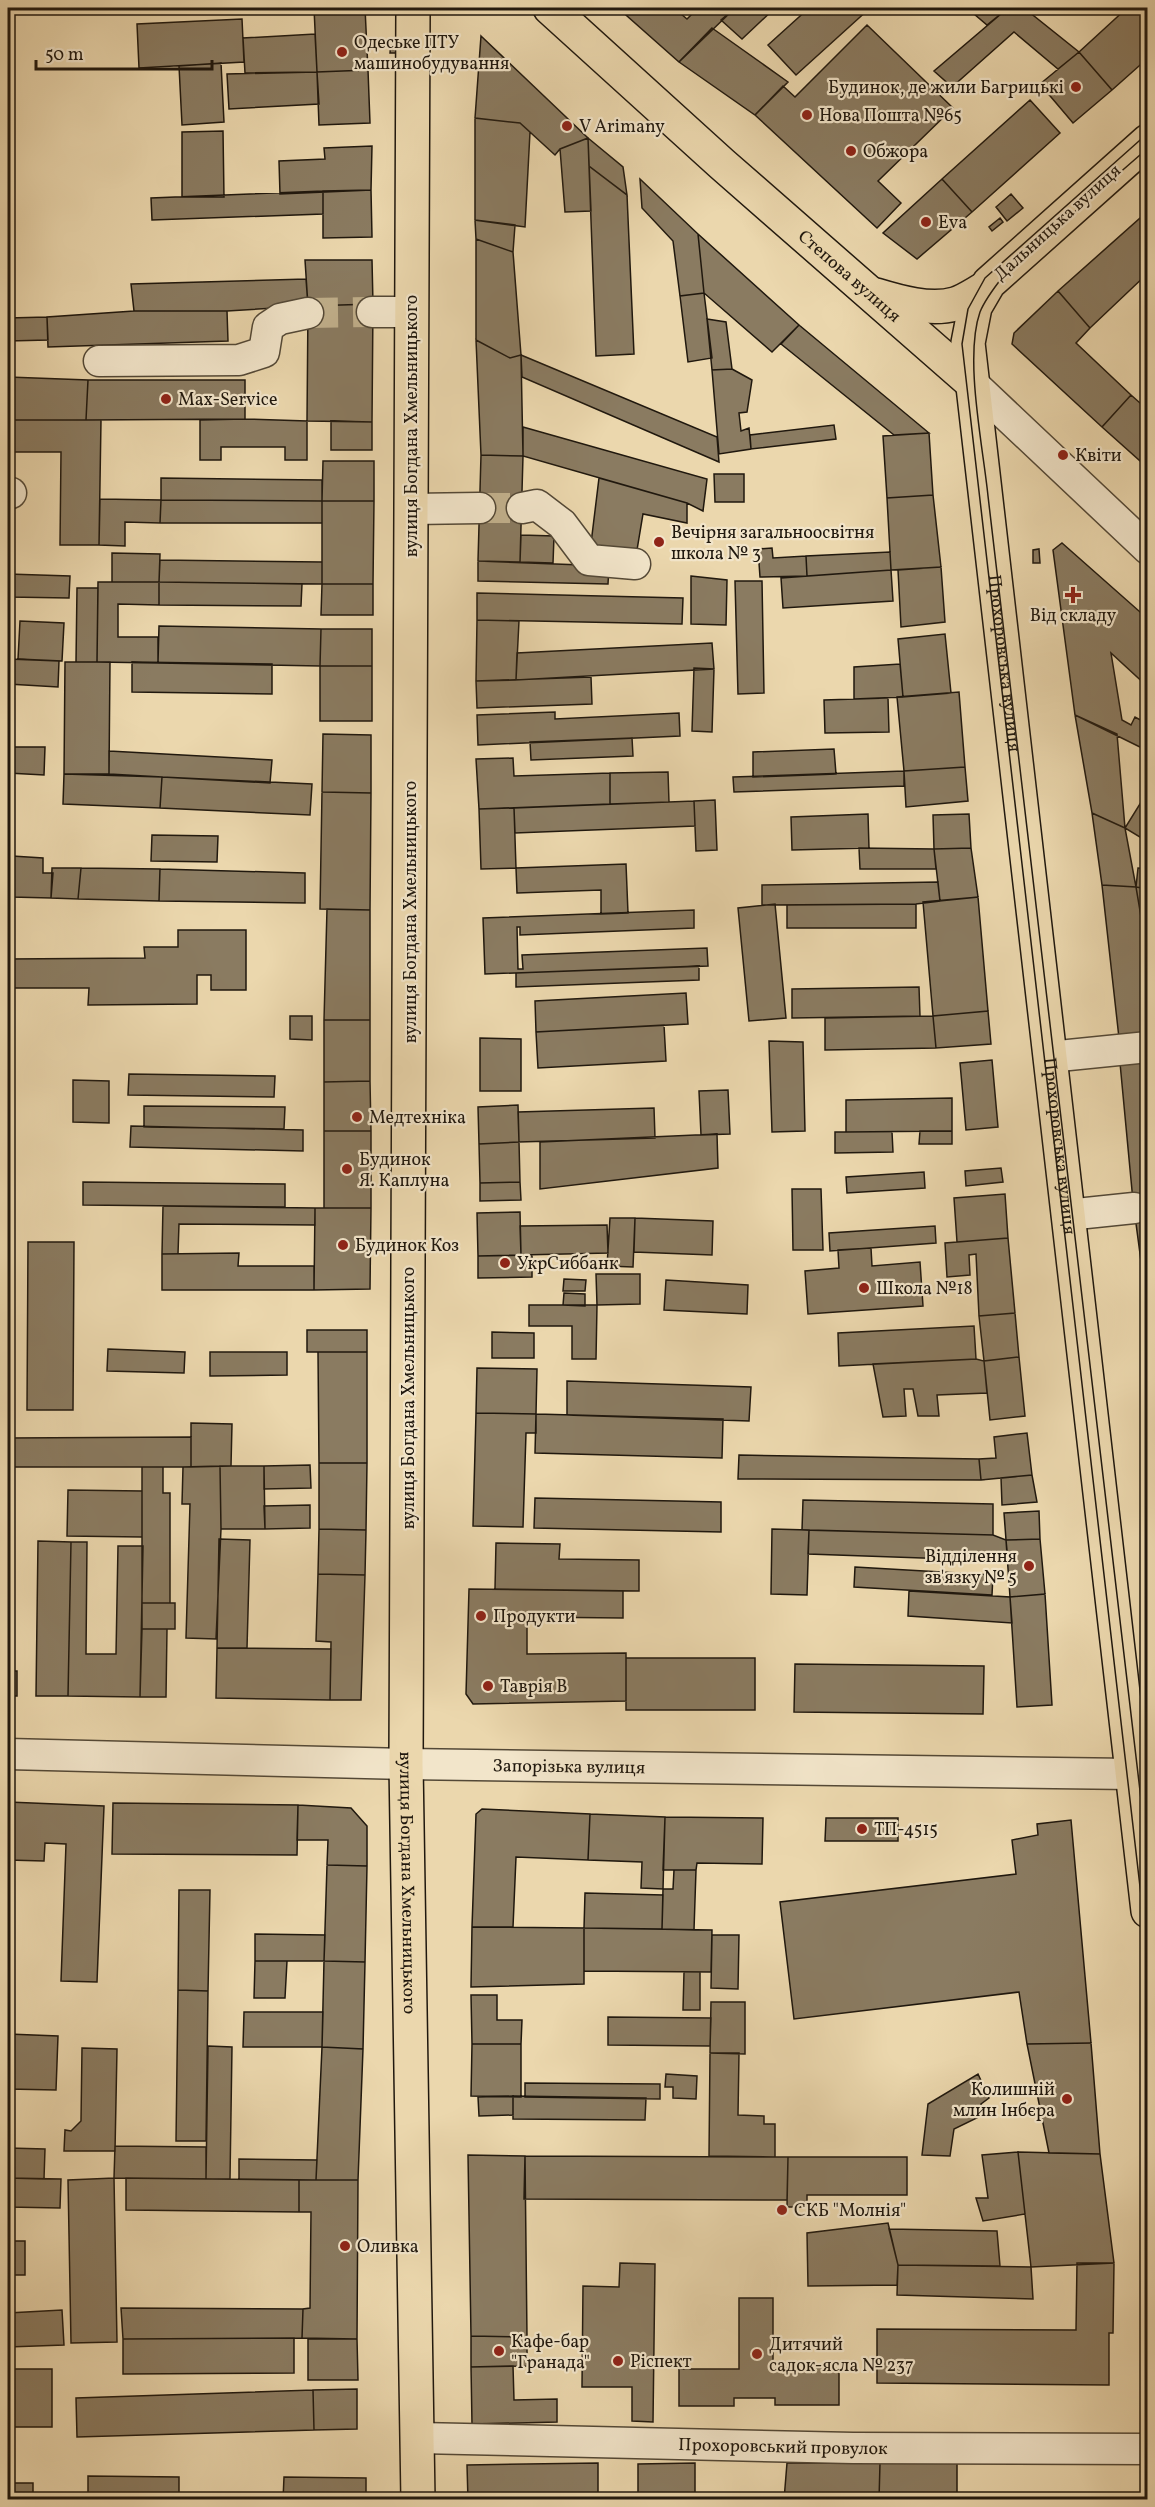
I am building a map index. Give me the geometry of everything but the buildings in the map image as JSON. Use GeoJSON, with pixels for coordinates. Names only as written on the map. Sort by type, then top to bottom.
{"type":"FeatureCollection","features":[{"type":"Feature","properties":{"kind":"main road","name":"вулиця Богдана Хмельницького"},"geometry":{"type":"LineString","coordinates":[[413,8],[406,1764],[419,2438],[418,2499]]}},
{"type":"Feature","properties":{"kind":"main road","name":"Степова вулиця"},"geometry":{"type":"LineString","coordinates":[[550,8],[722,164],[970,381]]}},
{"type":"Feature","properties":{"kind":"main road","name":"Дальницька вулиця"},"geometry":{"type":"LineString","coordinates":[[970,381],[968,343],[970,326],[975,307],[984,289],[1005,267],[1148,141]]}},
{"type":"Feature","properties":{"kind":"main road"},"geometry":{"type":"LineString","coordinates":[[871,293],[899,302],[932,306],[955,304],[984,289]]}},
{"type":"Feature","properties":{"kind":"main road","name":"Прохоровська вулиця"},"geometry":{"type":"LineString","coordinates":[[970,381],[1148,1911]]}},
{"type":"Feature","properties":{"kind":"street"},"geometry":{"type":"LineString","coordinates":[[372,312],[411,312]]}},
{"type":"Feature","properties":{"kind":"street"},"geometry":{"type":"LineString","coordinates":[[99,362],[239,360],[264,351],[268,327],[280,319],[308,313]]}},
{"type":"Feature","properties":{"kind":"street","name":"Степова вулиця"},"geometry":{"type":"LineString","coordinates":[[970,381],[1148,549]]}},
{"type":"Feature","properties":{"kind":"street"},"geometry":{"type":"LineString","coordinates":[[522,508],[537,505],[562,524],[590,560],[635,564]]}},
{"type":"Feature","properties":{"kind":"street"},"geometry":{"type":"LineString","coordinates":[[412,509],[480,508]]}},
{"type":"Feature","properties":{"kind":"street"},"geometry":{"type":"LineString","coordinates":[[1048,1057],[1148,1047]]}},
{"type":"Feature","properties":{"kind":"street"},"geometry":{"type":"LineString","coordinates":[[1067,1215],[1134,1208]]}},
{"type":"Feature","properties":{"kind":"street","name":"Запорізька вулиця"},"geometry":{"type":"LineString","coordinates":[[8,1754],[406,1764],[1132,1774]]}},
{"type":"Feature","properties":{"kind":"street","name":"Прохоровський провулок"},"geometry":{"type":"LineString","coordinates":[[419,2438],[853,2448],[1148,2449]]}},
{"type":"Feature","properties":{"kind":"tunnel"},"geometry":{"type":"LineString","coordinates":[[308,313],[372,312]]}},
{"type":"Feature","properties":{"kind":"tunnel"},"geometry":{"type":"LineString","coordinates":[[480,508],[522,508]]}},
{"type":"Feature","properties":{"kind":"tram line"},"geometry":{"type":"LineString","coordinates":[[1148,133],[985,278],[968,309],[962,344],[1148,1956]]}},
{"type":"Feature","properties":{"kind":"tram line"},"geometry":{"type":"LineString","coordinates":[[1148,148],[1008,270],[980,312],[974,353],[979,428],[1148,1859]]}},
{"type":"Feature","properties":{"kind":"place","name":"Одеське ПТУ машинобудування"},"geometry":{"type":"Point","coordinates":[342,52]}},
{"type":"Feature","properties":{"kind":"place","name":"Будинок, де жили Багрицькі"},"geometry":{"type":"Point","coordinates":[1076,87]}},
{"type":"Feature","properties":{"kind":"place","name":"Нова Пошта №65"},"geometry":{"type":"Point","coordinates":[807,115]}},
{"type":"Feature","properties":{"kind":"place","name":"V Arimany"},"geometry":{"type":"Point","coordinates":[567,126]}},
{"type":"Feature","properties":{"kind":"place","name":"Обжора"},"geometry":{"type":"Point","coordinates":[851,151]}},
{"type":"Feature","properties":{"kind":"place","name":"Eva"},"geometry":{"type":"Point","coordinates":[926,222]}},
{"type":"Feature","properties":{"kind":"place","name":"Max-Service"},"geometry":{"type":"Point","coordinates":[166,399]}},
{"type":"Feature","properties":{"kind":"place","name":"Квіти"},"geometry":{"type":"Point","coordinates":[1063,455]}},
{"type":"Feature","properties":{"kind":"place","name":"Вечірня загальноосвітня школа № 3"},"geometry":{"type":"Point","coordinates":[659,542]}},
{"type":"Feature","properties":{"kind":"place","name":"Від складу"},"geometry":{"type":"Point","coordinates":[1073,595]}},
{"type":"Feature","properties":{"kind":"place","name":"Медтехніка"},"geometry":{"type":"Point","coordinates":[357,1117]}},
{"type":"Feature","properties":{"kind":"place","name":"Будинок Я. Каплуна"},"geometry":{"type":"Point","coordinates":[347,1169]}},
{"type":"Feature","properties":{"kind":"place","name":"Будинок Коз"},"geometry":{"type":"Point","coordinates":[343,1245]}},
{"type":"Feature","properties":{"kind":"place","name":"УкрСиббанк"},"geometry":{"type":"Point","coordinates":[505,1263]}},
{"type":"Feature","properties":{"kind":"place","name":"Школа №18"},"geometry":{"type":"Point","coordinates":[864,1288]}},
{"type":"Feature","properties":{"kind":"place","name":"Відділення зв'язку № 5"},"geometry":{"type":"Point","coordinates":[1029,1566]}},
{"type":"Feature","properties":{"kind":"place","name":"Продукти"},"geometry":{"type":"Point","coordinates":[481,1616]}},
{"type":"Feature","properties":{"kind":"place","name":"Таврія В"},"geometry":{"type":"Point","coordinates":[488,1686]}},
{"type":"Feature","properties":{"kind":"place","name":"ТП-4515"},"geometry":{"type":"Point","coordinates":[862,1829]}},
{"type":"Feature","properties":{"kind":"place","name":"Колишній млин Інбєра"},"geometry":{"type":"Point","coordinates":[1067,2099]}},
{"type":"Feature","properties":{"kind":"place","name":"СКБ \"Молнія\""},"geometry":{"type":"Point","coordinates":[782,2210]}},
{"type":"Feature","properties":{"kind":"place","name":"Оливка"},"geometry":{"type":"Point","coordinates":[345,2246]}},
{"type":"Feature","properties":{"kind":"place","name":"Кафе-бар \"Гранада\""},"geometry":{"type":"Point","coordinates":[499,2351]}},
{"type":"Feature","properties":{"kind":"place","name":"Дитячий садок-ясла № 237"},"geometry":{"type":"Point","coordinates":[757,2354]}},
{"type":"Feature","properties":{"kind":"place","name":"Ріспект"},"geometry":{"type":"Point","coordinates":[618,2361]}}]}
